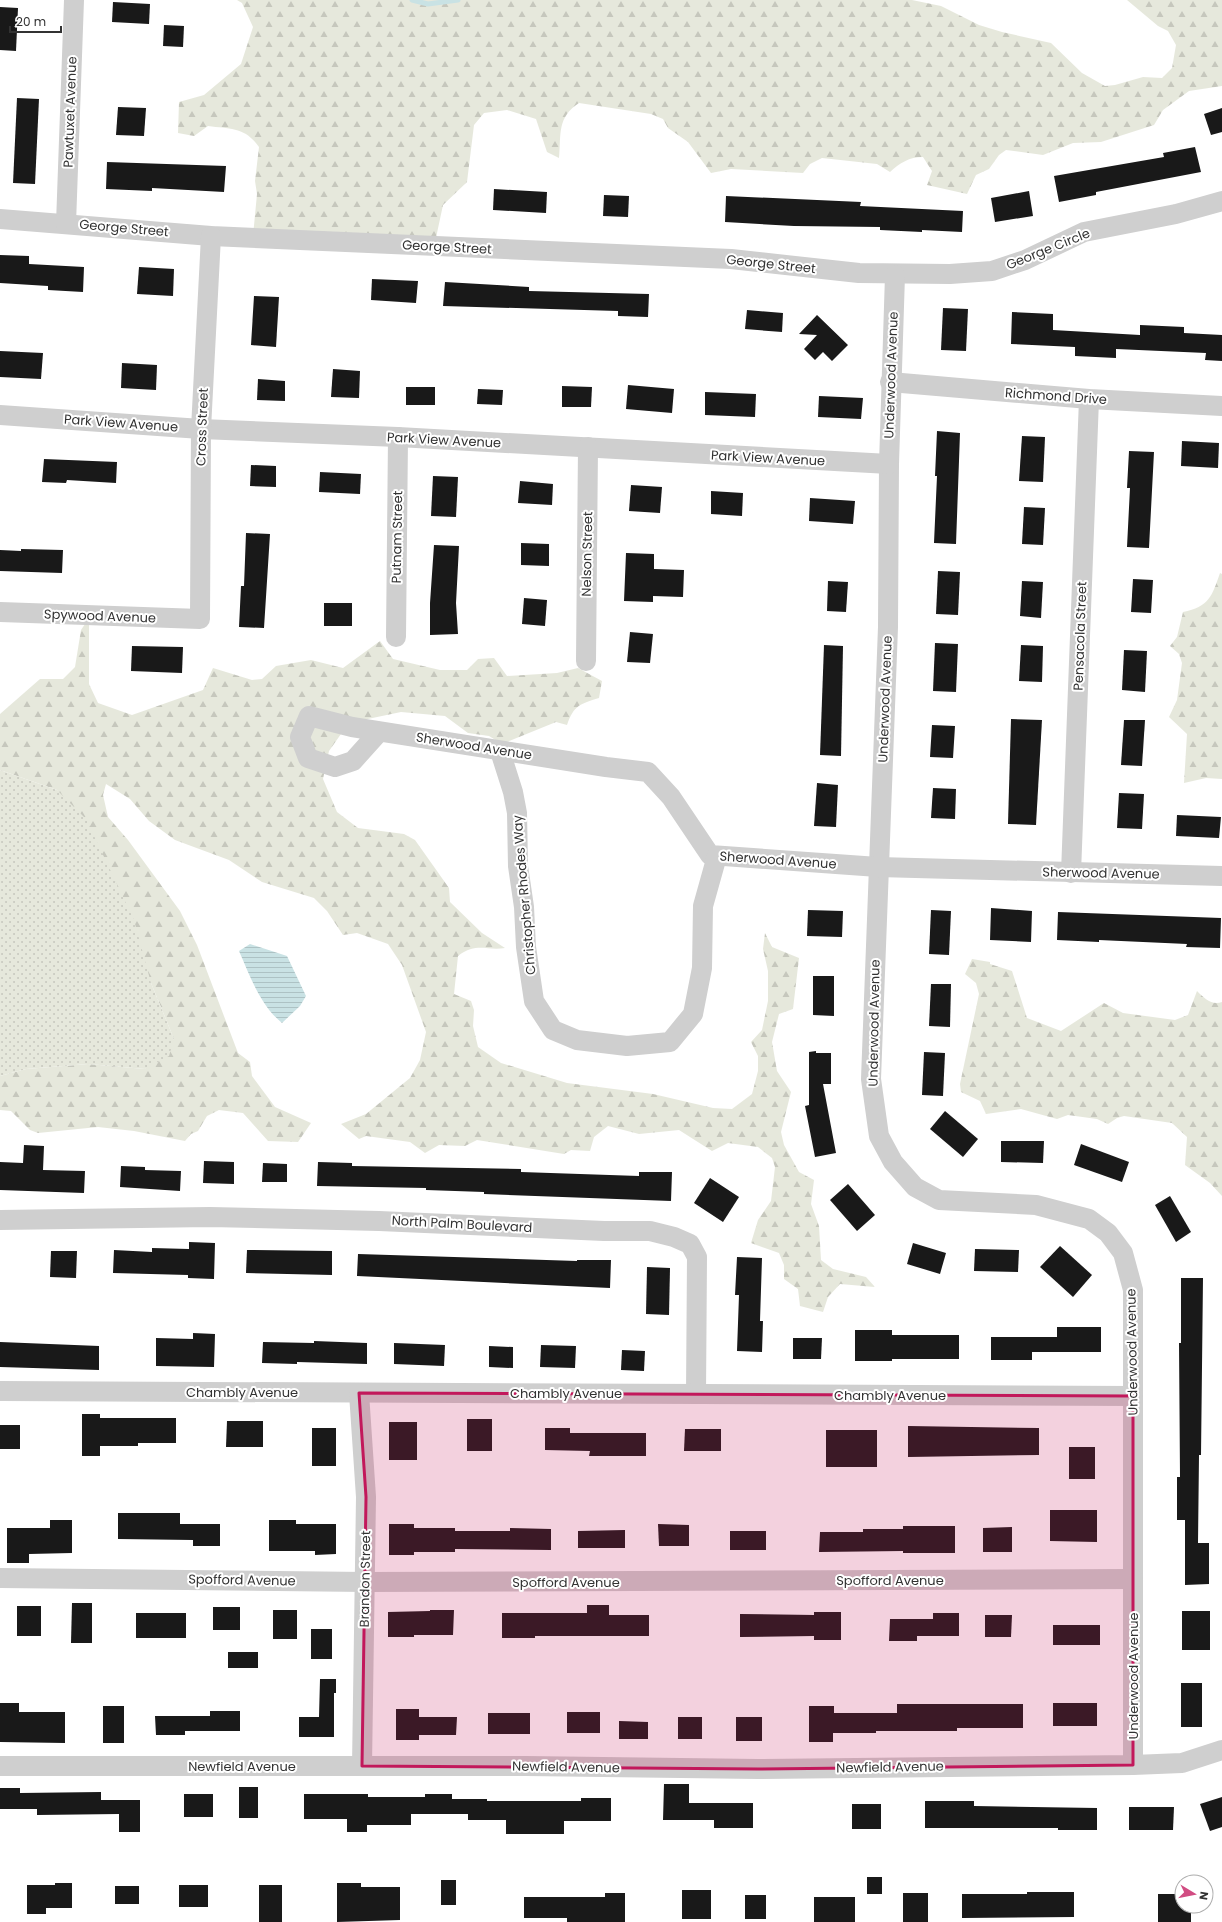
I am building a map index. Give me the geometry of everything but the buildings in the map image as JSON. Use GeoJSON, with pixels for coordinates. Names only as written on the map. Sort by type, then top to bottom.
{"type":"FeatureCollection","features":[{"type":"Feature","properties":{"kind":"street","name":"Pawtuxet Avenue"},"geometry":{"type":"LineString","coordinates":[[66,224],[74,0]]}},
{"type":"Feature","properties":{"kind":"street","name":"George Circle"},"geometry":{"type":"LineString","coordinates":[[895,275],[950,274],[992,270],[1024,260],[1084,232],[1176,214],[1222,201]]}},
{"type":"Feature","properties":{"kind":"street","name":"George Street"},"geometry":{"type":"LineString","coordinates":[[0,219],[211,236],[731,259],[859,273],[895,275]]}},
{"type":"Feature","properties":{"kind":"street","name":"Cross Street"},"geometry":{"type":"LineString","coordinates":[[200,619],[202,429],[211,236]]}},
{"type":"Feature","properties":{"kind":"street","name":"Underwood Avenue"},"geometry":{"type":"LineString","coordinates":[[895,275],[890,382],[888,627],[871,1079],[879,1136],[893,1162],[915,1187],[939,1200],[1036,1205],[1089,1219],[1108,1233],[1123,1253],[1133,1290],[1133,1764]]}},
{"type":"Feature","properties":{"kind":"street","name":"Richmond Drive"},"geometry":{"type":"LineString","coordinates":[[890,382],[1089,399],[1222,406]]}},
{"type":"Feature","properties":{"kind":"street","name":"Pensacola Street"},"geometry":{"type":"LineString","coordinates":[[1071,873],[1089,399]]}},
{"type":"Feature","properties":{"kind":"street","name":"Park View Avenue"},"geometry":{"type":"LineString","coordinates":[[0,415],[202,429],[398,437],[889,464]]}},
{"type":"Feature","properties":{"kind":"street","name":"Putnam Street"},"geometry":{"type":"LineString","coordinates":[[396,637],[398,437]]}},
{"type":"Feature","properties":{"kind":"street","name":"Nelson Street"},"geometry":{"type":"LineString","coordinates":[[586,661],[588,448]]}},
{"type":"Feature","properties":{"kind":"street","name":"Spywood Avenue"},"geometry":{"type":"LineString","coordinates":[[0,612],[200,619]]}},
{"type":"Feature","properties":{"kind":"street","name":"Sherwood Avenue"},"geometry":{"type":"LineString","coordinates":[[379,732],[606,767],[648,772],[670,797],[710,855],[878,867],[1222,876]]}},
{"type":"Feature","properties":{"kind":"street","name":"Christopher Rhodes Way"},"geometry":{"type":"LineString","coordinates":[[500,750],[513,792],[517,813],[518,866],[524,907],[526,946],[534,1001],[553,1030],[577,1040],[628,1046],[670,1042],[693,1014],[702,968],[703,906],[717,856]]}},
{"type":"Feature","properties":{"kind":"street","name":"North Palm Boulevard"},"geometry":{"type":"LineString","coordinates":[[0,1220],[210,1217],[379,1221],[604,1231],[650,1231],[674,1237],[690,1244],[697,1257],[696,1394]]}},
{"type":"Feature","properties":{"kind":"street","name":"Chambly Avenue"},"geometry":{"type":"LineString","coordinates":[[0,1391],[1133,1396]]}},
{"type":"Feature","properties":{"kind":"street","name":"Brandon Street"},"geometry":{"type":"LineString","coordinates":[[359,1393],[366,1497],[366,1582],[362,1766]]}},
{"type":"Feature","properties":{"kind":"street","name":"Spofford Avenue"},"geometry":{"type":"LineString","coordinates":[[0,1578],[366,1582],[1133,1579]]}},
{"type":"Feature","properties":{"kind":"street","name":"Newfield Avenue"},"geometry":{"type":"LineString","coordinates":[[0,1766],[362,1766],[758,1769],[1182,1763],[1222,1750]]}},
{"type":"Feature","properties":{"kind":"highlighted area"},"geometry":{"type":"Polygon","coordinates":[[[359,1393],[1133,1396],[1133,1765],[758,1769],[362,1766],[366,1497],[359,1393]]]}},
{"type":"Feature","properties":{"kind":"green space"},"geometry":{"type":"Polygon","coordinates":[[[237,0],[912,0],[941,6],[979,25],[1002,32],[1051,43],[1082,73],[1105,86],[1115,85],[1143,77],[1162,78],[1172,68],[1176,45],[1168,31],[1158,26],[1127,0],[1222,0],[1222,86],[1189,91],[1163,110],[1154,125],[1101,142],[1073,143],[1043,155],[1006,150],[999,155],[989,169],[976,175],[967,194],[927,185],[932,171],[923,157],[905,161],[890,172],[877,164],[822,158],[810,164],[803,173],[731,169],[711,173],[688,142],[668,128],[663,119],[651,114],[579,103],[572,108],[564,120],[560,134],[559,158],[547,152],[536,119],[507,110],[484,113],[474,125],[467,182],[443,205],[434,247],[253,236],[257,194],[255,181],[259,147],[254,140],[243,132],[237,130],[208,126],[194,136],[178,133],[179,102],[204,95],[241,64],[253,27],[242,3],[237,0]]]}},
{"type":"Feature","properties":{"kind":"green space"},"geometry":{"type":"Polygon","coordinates":[[[1220,573],[1222,574],[1222,779],[1206,778],[1184,783],[1187,734],[1169,717],[1177,700],[1182,663],[1179,654],[1170,646],[1177,637],[1183,612],[1192,610],[1204,604],[1212,594],[1220,573]]]}},
{"type":"Feature","properties":{"kind":"green space"},"geometry":{"type":"Polygon","coordinates":[[[89,618],[89,684],[98,703],[132,715],[203,690],[213,668],[252,680],[262,679],[276,666],[311,660],[343,668],[380,641],[393,659],[440,670],[467,670],[478,659],[494,658],[507,676],[557,673],[578,668],[602,681],[599,698],[578,706],[572,713],[567,725],[556,722],[502,744],[489,736],[468,733],[445,716],[401,712],[363,720],[341,734],[329,751],[323,779],[337,812],[358,828],[404,834],[415,840],[449,888],[450,902],[482,933],[505,948],[476,948],[458,956],[454,994],[471,1001],[474,1010],[473,1026],[478,1047],[501,1063],[567,1083],[653,1094],[713,1108],[732,1109],[752,1094],[758,1071],[758,1056],[751,1042],[762,1030],[768,1001],[768,971],[763,949],[765,933],[772,947],[799,958],[793,1009],[779,1014],[772,1042],[777,1071],[791,1092],[781,1132],[784,1145],[799,1172],[814,1180],[811,1204],[819,1226],[821,1260],[833,1269],[866,1277],[875,1287],[840,1284],[828,1297],[823,1312],[800,1306],[798,1289],[784,1279],[784,1265],[779,1253],[751,1243],[758,1220],[771,1201],[775,1167],[772,1158],[758,1147],[728,1143],[712,1151],[679,1130],[639,1134],[608,1126],[594,1137],[590,1151],[571,1150],[564,1154],[477,1140],[465,1146],[439,1145],[425,1153],[410,1142],[366,1136],[359,1139],[341,1124],[366,1114],[410,1078],[420,1060],[426,1032],[402,965],[388,944],[357,933],[343,935],[327,911],[314,898],[262,882],[229,860],[175,840],[149,821],[130,799],[106,784],[103,795],[108,817],[128,840],[180,911],[197,945],[238,1053],[250,1062],[252,1076],[275,1107],[311,1123],[298,1142],[268,1141],[243,1113],[219,1110],[207,1116],[198,1131],[191,1134],[185,1141],[134,1131],[98,1127],[38,1133],[30,1130],[11,1111],[0,1110],[0,1076],[26,1069],[88,1064],[145,1069],[174,1039],[151,983],[57,790],[0,770],[0,714],[40,679],[63,679],[75,667],[81,630],[89,618]]]}},
{"type":"Feature","properties":{"kind":"green space"},"geometry":{"type":"Polygon","coordinates":[[[0,770],[57,790],[86,819],[134,920],[151,983],[174,1039],[169,1056],[145,1069],[88,1064],[26,1069],[0,1076],[0,770]]]}},
{"type":"Feature","properties":{"kind":"green space"},"geometry":{"type":"Polygon","coordinates":[[[972,959],[990,962],[990,964],[1012,971],[1027,1018],[1061,1031],[1104,1003],[1123,1013],[1175,1020],[1188,1015],[1197,991],[1205,999],[1215,1003],[1222,1002],[1222,1196],[1210,1183],[1185,1165],[1187,1137],[1172,1123],[1124,1116],[1117,1118],[1108,1124],[1097,1119],[1068,1115],[1057,1119],[1021,1109],[986,1114],[980,1101],[961,1092],[960,1084],[979,994],[976,983],[965,974],[972,959]]]}},
{"type":"Feature","properties":{"kind":"water"},"geometry":{"type":"Polygon","coordinates":[[[250,944],[287,956],[306,996],[300,1006],[282,1023],[274,1016],[256,990],[239,951],[250,944]]]}},
{"type":"Feature","properties":{"kind":"waterway"},"geometry":{"type":"LineString","coordinates":[[412,0],[428,4],[458,0]]}}]}
